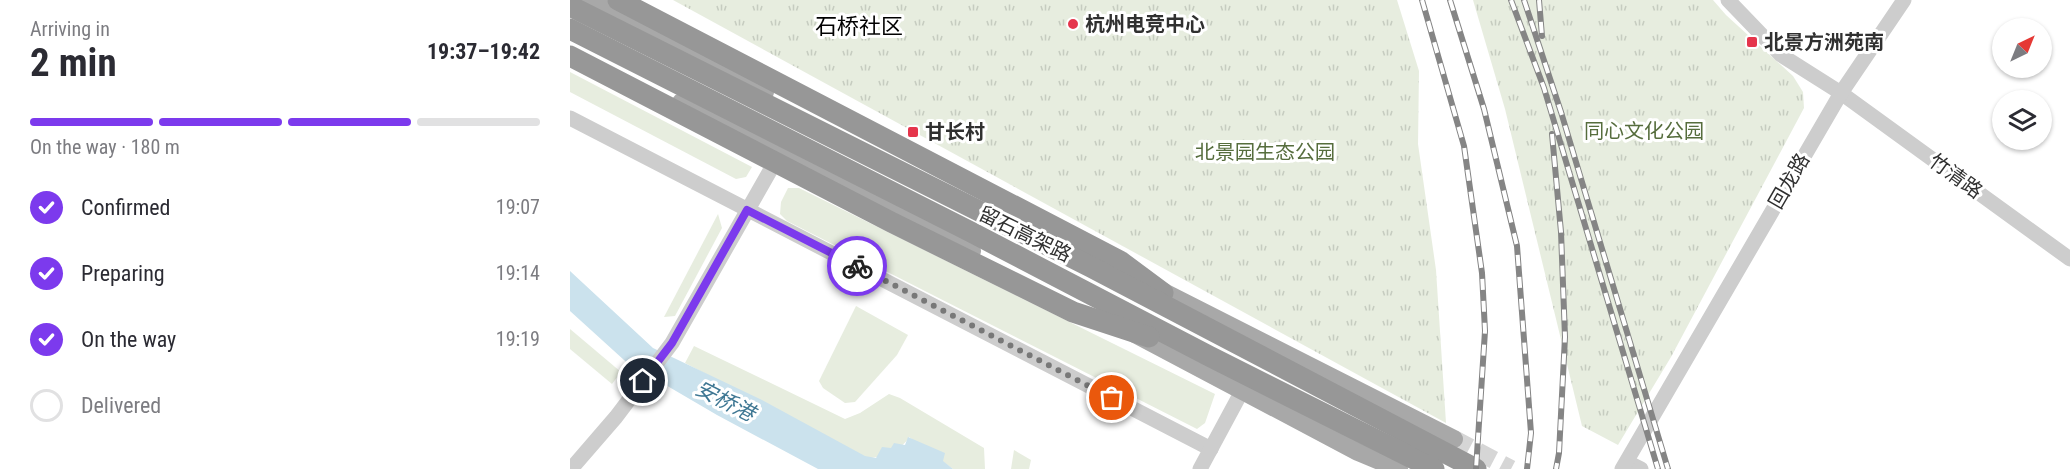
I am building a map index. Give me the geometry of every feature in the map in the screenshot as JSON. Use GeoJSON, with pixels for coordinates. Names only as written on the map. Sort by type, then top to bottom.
{"type":"FeatureCollection","features":[{"type":"Feature","properties":{"kind":"highway"},"geometry":{"type":"LineString","coordinates":[[618,0],[1120,261],[1217,333]]}},
{"type":"Feature","properties":{"kind":"highway","name":"留石高架路"},"geometry":{"type":"LineString","coordinates":[[570,6],[1091,267],[1476,469]]}},
{"type":"Feature","properties":{"kind":"highway","name":"留石高架路"},"geometry":{"type":"LineString","coordinates":[[570,29],[1434,469]]}},
{"type":"Feature","properties":{"kind":"highway"},"geometry":{"type":"LineString","coordinates":[[570,56],[881,217],[1073,312],[1209,356]]}},
{"type":"Feature","properties":{"kind":"main road"},"geometry":{"type":"LineString","coordinates":[[588,0],[785,103],[1454,438]]}},
{"type":"Feature","properties":{"kind":"main road"},"geometry":{"type":"LineString","coordinates":[[570,45],[1358,452],[1399,469]]}},
{"type":"Feature","properties":{"kind":"street","name":"竹清路"},"geometry":{"type":"LineString","coordinates":[[1728,0],[1781,55],[1841,93],[2070,260]]}},
{"type":"Feature","properties":{"kind":"street","name":"回龙路"},"geometry":{"type":"LineString","coordinates":[[1624,465],[1841,93],[1904,0]]}},
{"type":"Feature","properties":{"kind":"street"},"geometry":{"type":"LineString","coordinates":[[570,118],[1210,449]]}},
{"type":"Feature","properties":{"kind":"street"},"geometry":{"type":"LineString","coordinates":[[571,469],[616,417],[665,352],[781,153]]}},
{"type":"Feature","properties":{"kind":"street"},"geometry":{"type":"LineString","coordinates":[[1200,469],[1242,391]]}},
{"type":"Feature","properties":{"kind":"street"},"geometry":{"type":"LineString","coordinates":[[1624,465],[1641,469]]}},
{"type":"Feature","properties":{"kind":"green space","name":"北景园生态公园"},"geometry":{"type":"Polygon","coordinates":[[[673,0],[1397,0],[1419,71],[1418,144],[1436,270],[1446,423],[673,0]]]}},
{"type":"Feature","properties":{"kind":"green space","name":"同心文化公园"},"geometry":{"type":"Polygon","coordinates":[[[1473,0],[1713,0],[1726,15],[1793,76],[1803,92],[1804,108],[1671,357],[1618,445],[1582,426],[1505,109],[1473,0]]]}},
{"type":"Feature","properties":{"kind":"green space"},"geometry":{"type":"Polygon","coordinates":[[[570,72],[752,167],[746,177],[736,179],[570,92],[570,72]]]}},
{"type":"Feature","properties":{"kind":"green space"},"geometry":{"type":"Polygon","coordinates":[[[788,188],[799,188],[1215,394],[1205,423],[1197,429],[787,221],[780,214],[781,202],[788,188]]]}},
{"type":"Feature","properties":{"kind":"green space"},"geometry":{"type":"Polygon","coordinates":[[[718,214],[722,228],[675,316],[664,317],[718,214]]]}},
{"type":"Feature","properties":{"kind":"green space"},"geometry":{"type":"Polygon","coordinates":[[[856,306],[908,335],[897,355],[855,402],[845,403],[823,388],[819,381],[856,306]]]}},
{"type":"Feature","properties":{"kind":"green space"},"geometry":{"type":"Polygon","coordinates":[[[570,329],[621,372],[612,384],[570,349],[570,329]]]}},
{"type":"Feature","properties":{"kind":"green space"},"geometry":{"type":"Polygon","coordinates":[[[694,346],[845,419],[860,413],[889,394],[900,398],[984,448],[985,469],[953,469],[909,437],[902,446],[891,452],[879,457],[867,458],[685,363],[694,346]]]}},
{"type":"Feature","properties":{"kind":"green space"},"geometry":{"type":"Polygon","coordinates":[[[1014,450],[1031,460],[1029,469],[1011,469],[1014,450]]]}},
{"type":"Feature","properties":{"kind":"water","name":"安桥港"},"geometry":{"type":"Polygon","coordinates":[[[570,271],[653,348],[762,400],[865,456],[876,458],[882,447],[891,448],[894,443],[905,445],[908,437],[945,453],[943,461],[953,469],[818,469],[635,370],[570,311],[570,271]]]}},
{"type":"Feature","properties":{"kind":"tunnel"},"geometry":{"type":"LineString","coordinates":[[1454,439],[1511,469]]}},
{"type":"Feature","properties":{"kind":"railway"},"geometry":{"type":"LineString","coordinates":[[1422,0],[1464,146],[1482,273],[1485,331],[1476,469]]}},
{"type":"Feature","properties":{"kind":"railway"},"geometry":{"type":"LineString","coordinates":[[1450,0],[1484,109],[1517,246],[1531,433],[1527,469]]}},
{"type":"Feature","properties":{"kind":"railway"},"geometry":{"type":"LineString","coordinates":[[1511,0],[1544,88],[1658,469]]}},
{"type":"Feature","properties":{"kind":"railway"},"geometry":{"type":"LineString","coordinates":[[1524,0],[1561,112],[1668,469]]}},
{"type":"Feature","properties":{"kind":"railway"},"geometry":{"type":"LineString","coordinates":[[1539,0],[1542,36]]}},
{"type":"Feature","properties":{"kind":"railway"},"geometry":{"type":"LineString","coordinates":[[1552,134],[1561,232],[1565,337],[1559,453],[1556,469]]}},
{"type":"Feature","properties":{"kind":"way so far"},"geometry":{"type":"LineString","coordinates":[[857,266],[1112,398]]}},
{"type":"Feature","properties":{"kind":"place","name":"杭州电竞中心"},"geometry":{"type":"Point","coordinates":[1073,24]}},
{"type":"Feature","properties":{"kind":"place","name":"北景方洲苑南"},"geometry":{"type":"Point","coordinates":[1752,42]}},
{"type":"Feature","properties":{"kind":"place","name":"甘长村"},"geometry":{"type":"Point","coordinates":[913,132]}},
{"type":"Feature","properties":{"kind":"district","name":"石桥社区"},"geometry":{"type":"Point","coordinates":[859,26]}},
{"type":"Feature","properties":{"kind":"route"},"geometry":{"type":"LineString","coordinates":[[643,381],[672,343],[747,210],[857,266]]}}]}
